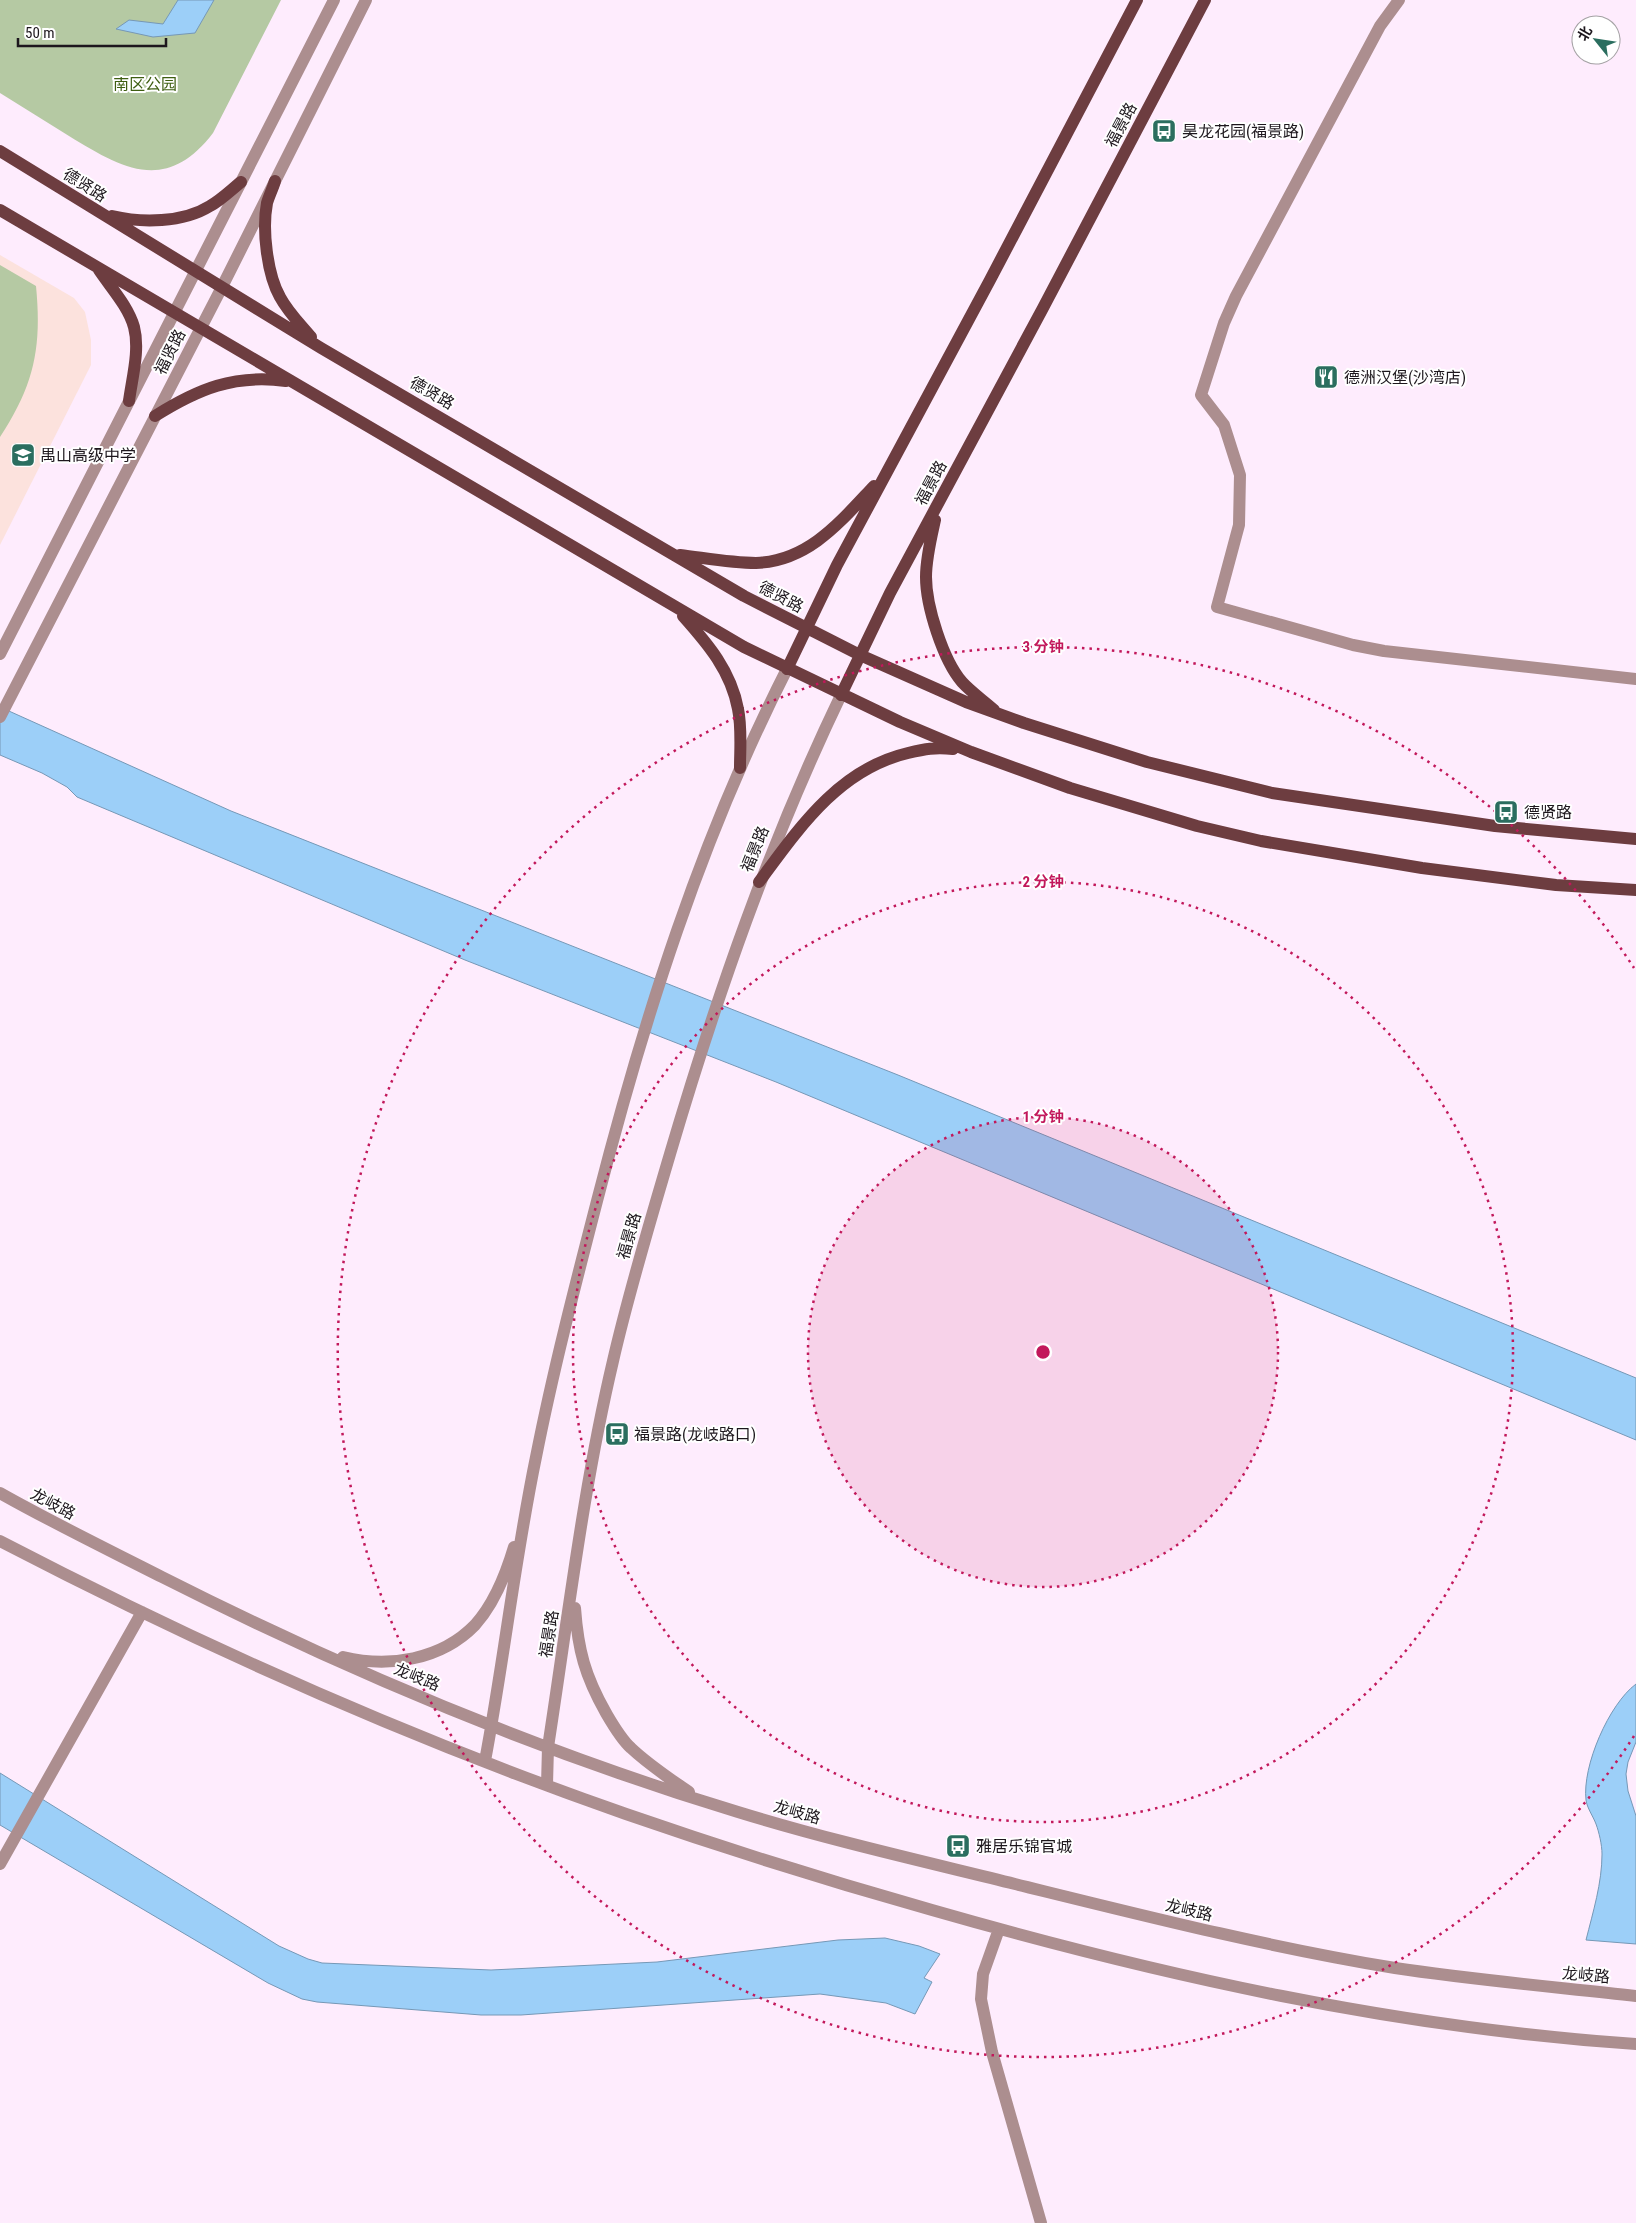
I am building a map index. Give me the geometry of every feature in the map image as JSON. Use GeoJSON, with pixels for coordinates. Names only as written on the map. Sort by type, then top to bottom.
{"type":"FeatureCollection","features":[{"type":"Feature","properties":{"kind":"main road"},"geometry":{"type":"LineString","coordinates":[[787,669],[837,566],[1137,0]]}},
{"type":"Feature","properties":{"kind":"main road","name":"福景路"},"geometry":{"type":"LineString","coordinates":[[841,695],[890,593],[1205,0]]}},
{"type":"Feature","properties":{"kind":"main road","name":"德贤路"},"geometry":{"type":"LineString","coordinates":[[0,152],[319,346],[744,596],[860,655],[966,702],[1000,715],[1147,762],[1272,793],[1495,826],[1636,839]]}},
{"type":"Feature","properties":{"kind":"main road"},"geometry":{"type":"LineString","coordinates":[[100,213],[132,220],[188,215],[209,207],[240,182]]}},
{"type":"Feature","properties":{"kind":"main road"},"geometry":{"type":"LineString","coordinates":[[275,182],[267,204],[266,245],[273,284],[289,312],[319,346]]}},
{"type":"Feature","properties":{"kind":"main road"},"geometry":{"type":"LineString","coordinates":[[0,210],[744,647],[841,695],[971,752],[1070,788],[1133,808],[1261,841],[1489,877],[1636,890]]}},
{"type":"Feature","properties":{"kind":"main road"},"geometry":{"type":"LineString","coordinates":[[96,266],[129,314],[134,329],[135,348],[129,401]]}},
{"type":"Feature","properties":{"kind":"main road"},"geometry":{"type":"LineString","coordinates":[[155,416],[185,397],[206,389],[242,381],[267,379],[294,382]]}},
{"type":"Feature","properties":{"kind":"main road"},"geometry":{"type":"LineString","coordinates":[[675,554],[733,562],[757,563],[798,554],[835,528],[886,473]]}},
{"type":"Feature","properties":{"kind":"main road"},"geometry":{"type":"LineString","coordinates":[[938,503],[931,535],[926,577],[928,599],[945,653],[962,681],[1000,715]]}},
{"type":"Feature","properties":{"kind":"main road"},"geometry":{"type":"LineString","coordinates":[[675,607],[706,642],[723,666],[733,689],[739,710],[740,768]]}},
{"type":"Feature","properties":{"kind":"main road"},"geometry":{"type":"LineString","coordinates":[[759,882],[794,834],[816,808],[854,776],[880,762],[934,747],[971,752]]}},
{"type":"Feature","properties":{"kind":"street","name":"福贤路"},"geometry":{"type":"LineString","coordinates":[[0,654],[334,0]]}},
{"type":"Feature","properties":{"kind":"street","name":"福贤路"},"geometry":{"type":"LineString","coordinates":[[0,717],[222,287],[366,0]]}},
{"type":"Feature","properties":{"kind":"street"},"geometry":{"type":"LineString","coordinates":[[1399,0],[1380,26],[1236,296],[1224,323],[1201,395],[1224,425],[1240,475],[1240,525],[1216,607],[1353,645],[1384,651],[1636,679]]}},
{"type":"Feature","properties":{"kind":"street"},"geometry":{"type":"LineString","coordinates":[[485,1762],[527,1506],[558,1351],[640,1038],[700,864],[757,728],[787,669]]}},
{"type":"Feature","properties":{"kind":"street","name":"福景路"},"geometry":{"type":"LineString","coordinates":[[547,1785],[548,1747],[591,1466],[613,1360],[643,1246],[697,1060],[759,882],[784,819],[841,695]]}},
{"type":"Feature","properties":{"kind":"street","name":"龙岐路"},"geometry":{"type":"LineString","coordinates":[[0,1493],[72,1532],[219,1606],[369,1675],[548,1747],[702,1800],[827,1838],[1245,1940],[1417,1971],[1551,1988],[1636,1996]]}},
{"type":"Feature","properties":{"kind":"street"},"geometry":{"type":"LineString","coordinates":[[313,1650],[365,1662],[405,1661],[430,1653],[457,1640],[476,1624],[500,1585],[527,1506]]}},
{"type":"Feature","properties":{"kind":"street"},"geometry":{"type":"LineString","coordinates":[[0,1541],[142,1612],[346,1705],[485,1762],[730,1849],[999,1930],[1159,1970],[1313,2003],[1468,2027],[1636,2044]]}},
{"type":"Feature","properties":{"kind":"street"},"geometry":{"type":"LineString","coordinates":[[573,1586],[577,1638],[584,1668],[593,1690],[613,1724],[629,1746],[648,1763],[702,1800]]}},
{"type":"Feature","properties":{"kind":"street"},"geometry":{"type":"LineString","coordinates":[[0,1864],[142,1612]]}},
{"type":"Feature","properties":{"kind":"street"},"geometry":{"type":"LineString","coordinates":[[999,1930],[983,1974],[983,2007],[992,2052],[1041,2223]]}},
{"type":"Feature","properties":{"kind":"shaded area","name":"禺山高级中学"},"geometry":{"type":"Polygon","coordinates":[[[0,255],[74,298],[85,312],[91,340],[91,365],[0,545],[0,255]]]}},
{"type":"Feature","properties":{"kind":"green space","name":"南区公园"},"geometry":{"type":"Polygon","coordinates":[[[0,0],[281,0],[213,133],[196,152],[178,164],[161,169],[144,170],[126,166],[89,148],[0,93],[0,0]]]}},
{"type":"Feature","properties":{"kind":"green space"},"geometry":{"type":"Polygon","coordinates":[[[0,265],[36,286],[38,328],[33,365],[28,383],[12,418],[0,437],[0,265]]]}},
{"type":"Feature","properties":{"kind":"water"},"geometry":{"type":"Polygon","coordinates":[[[178,0],[214,0],[195,33],[153,37],[116,29],[129,20],[163,24],[178,0]]]}},
{"type":"Feature","properties":{"kind":"water"},"geometry":{"type":"Polygon","coordinates":[[[0,707],[231,811],[898,1075],[1636,1378],[1636,1440],[776,1082],[465,960],[77,797],[67,787],[42,773],[0,755],[0,707]]]}},
{"type":"Feature","properties":{"kind":"water"},"geometry":{"type":"Polygon","coordinates":[[[1636,1684],[1636,1742],[1628,1762],[1626,1774],[1628,1791],[1636,1816],[1636,1944],[1586,1940],[1599,1887],[1602,1865],[1601,1843],[1595,1821],[1586,1800],[1588,1770],[1599,1737],[1607,1721],[1626,1693],[1636,1684]]]}},
{"type":"Feature","properties":{"kind":"water"},"geometry":{"type":"Polygon","coordinates":[[[0,1773],[279,1946],[322,1963],[491,1970],[657,1962],[838,1940],[885,1938],[919,1946],[940,1954],[924,1978],[932,1982],[915,2014],[886,2003],[820,1994],[521,2015],[481,2015],[317,2002],[302,1999],[268,1983],[0,1825],[0,1773]]]}},
{"type":"Feature","properties":{"kind":"place","name":"昊龙花园(福景路)"},"geometry":{"type":"Point","coordinates":[1164,131]}},
{"type":"Feature","properties":{"kind":"place","name":"德洲汉堡(沙湾店)"},"geometry":{"type":"Point","coordinates":[1326,377]}},
{"type":"Feature","properties":{"kind":"place","name":"禺山高级中学"},"geometry":{"type":"Point","coordinates":[23,455]}},
{"type":"Feature","properties":{"kind":"place","name":"德贤路"},"geometry":{"type":"Point","coordinates":[1506,812]}},
{"type":"Feature","properties":{"kind":"place","name":"福景路(龙岐路口)"},"geometry":{"type":"Point","coordinates":[617,1434]}},
{"type":"Feature","properties":{"kind":"place","name":"雅居乐锦官城"},"geometry":{"type":"Point","coordinates":[958,1846]}}]}
